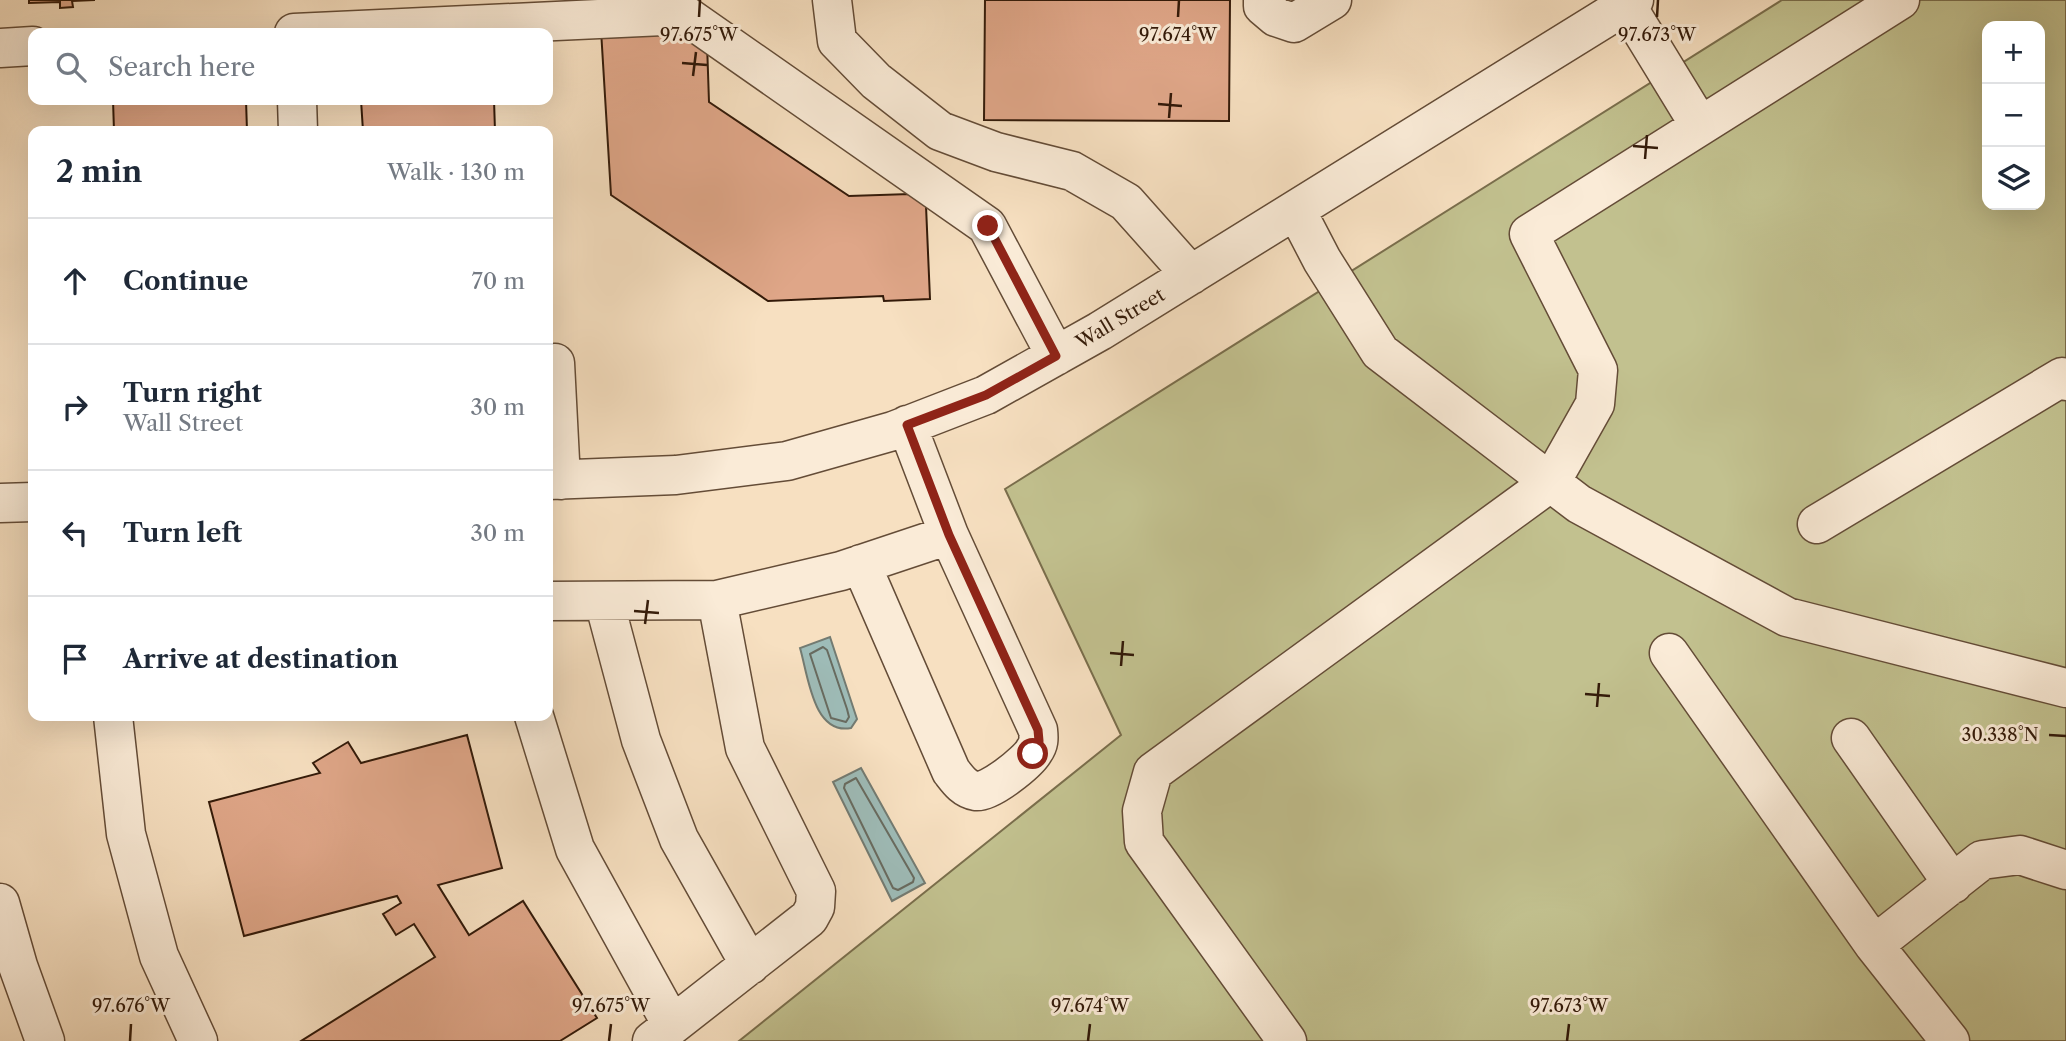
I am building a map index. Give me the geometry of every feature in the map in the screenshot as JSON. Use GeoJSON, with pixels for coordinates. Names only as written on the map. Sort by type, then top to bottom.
{"type":"FeatureCollection","features":[{"type":"Feature","properties":{"kind":"street"},"geometry":{"type":"LineString","coordinates":[[832,0],[837,41],[876,81],[940,131],[996,152],[1072,171],[1126,202],[1191,275]]}},
{"type":"Feature","properties":{"kind":"street"},"geometry":{"type":"LineString","coordinates":[[1263,0],[1263,6],[1276,17],[1294,23],[1332,0]]}},
{"type":"Feature","properties":{"kind":"street"},"geometry":{"type":"LineString","coordinates":[[1287,1041],[1144,842],[1142,811],[1153,772],[1551,482],[1595,404],[1598,370],[1529,234],[1900,0]]}},
{"type":"Feature","properties":{"kind":"street"},"geometry":{"type":"LineString","coordinates":[[1628,2],[1700,126]]}},
{"type":"Feature","properties":{"kind":"street","name":"Wall Street"},"geometry":{"type":"LineString","coordinates":[[554,480],[676,475],[787,461],[907,425],[986,395],[1191,275],[1628,2]]}},
{"type":"Feature","properties":{"kind":"street"},"geometry":{"type":"LineString","coordinates":[[403,28],[685,15],[988,226],[1056,356]]}},
{"type":"Feature","properties":{"kind":"street"},"geometry":{"type":"LineString","coordinates":[[0,48],[28,46]]}},
{"type":"Feature","properties":{"kind":"street"},"geometry":{"type":"LineString","coordinates":[[297,105],[298,126]]}},
{"type":"Feature","properties":{"kind":"street"},"geometry":{"type":"LineString","coordinates":[[1296,210],[1322,260],[1380,352],[1579,503],[1787,617],[2066,688]]}},
{"type":"Feature","properties":{"kind":"street"},"geometry":{"type":"LineString","coordinates":[[554,480],[555,363]]}},
{"type":"Feature","properties":{"kind":"street"},"geometry":{"type":"LineString","coordinates":[[1817,524],[2065,378]]}},
{"type":"Feature","properties":{"kind":"street"},"geometry":{"type":"LineString","coordinates":[[861,564],[951,771],[961,784],[976,791],[988,790],[1033,754],[1039,741],[1038,730],[949,535],[907,425]]}},
{"type":"Feature","properties":{"kind":"street"},"geometry":{"type":"LineString","coordinates":[[0,503],[28,502]]}},
{"type":"Feature","properties":{"kind":"street"},"geometry":{"type":"LineString","coordinates":[[553,601],[717,600],[861,564],[949,535]]}},
{"type":"Feature","properties":{"kind":"street"},"geometry":{"type":"LineString","coordinates":[[536,721],[576,849],[662,1033],[808,918],[815,907],[816,891],[745,748],[717,600]]}},
{"type":"Feature","properties":{"kind":"street"},"geometry":{"type":"LineString","coordinates":[[604,601],[641,740],[679,839],[750,965]]}},
{"type":"Feature","properties":{"kind":"street"},"geometry":{"type":"LineString","coordinates":[[1669,653],[1874,945],[1950,1041]]}},
{"type":"Feature","properties":{"kind":"street"},"geometry":{"type":"LineString","coordinates":[[121,721],[126,834],[159,956],[198,1041]]}},
{"type":"Feature","properties":{"kind":"street"},"geometry":{"type":"LineString","coordinates":[[1851,738],[1952,884]]}},
{"type":"Feature","properties":{"kind":"street"},"geometry":{"type":"LineString","coordinates":[[1874,945],[1982,860],[2020,855],[2066,870]]}},
{"type":"Feature","properties":{"kind":"street"},"geometry":{"type":"LineString","coordinates":[[0,903],[18,966],[45,1041]]}},
{"type":"Feature","properties":{"kind":"shaded area"},"geometry":{"type":"Polygon","coordinates":[[[1782,0],[2066,0],[2066,1041],[739,1041],[1121,735],[1005,489],[1782,0]]]}},
{"type":"Feature","properties":{"kind":"water"},"geometry":{"type":"Polygon","coordinates":[[[830,637],[857,719],[851,728],[838,728],[820,713],[814,701],[800,648],[830,637]]]}},
{"type":"Feature","properties":{"kind":"water"},"geometry":{"type":"Polygon","coordinates":[[[861,768],[925,883],[892,901],[833,782],[861,768]]]}},
{"type":"Feature","properties":{"kind":"building"},"geometry":{"type":"Polygon","coordinates":[[[29,0],[95,0],[72,1],[73,7],[60,8],[60,2],[29,3],[29,0]]]}},
{"type":"Feature","properties":{"kind":"building"},"geometry":{"type":"Polygon","coordinates":[[[985,0],[1230,0],[1229,121],[984,120],[985,0]]]}},
{"type":"Feature","properties":{"kind":"building"},"geometry":{"type":"Polygon","coordinates":[[[683,27],[707,43],[709,102],[849,196],[910,194],[926,206],[930,299],[884,301],[883,296],[768,301],[611,195],[601,30],[683,27]]]}},
{"type":"Feature","properties":{"kind":"building"},"geometry":{"type":"Polygon","coordinates":[[[113,105],[246,105],[247,126],[114,126],[113,105]]]}},
{"type":"Feature","properties":{"kind":"building"},"geometry":{"type":"Polygon","coordinates":[[[361,105],[494,105],[495,126],[363,126],[361,105]]]}},
{"type":"Feature","properties":{"kind":"building"},"geometry":{"type":"Polygon","coordinates":[[[467,735],[502,868],[438,885],[469,935],[523,901],[597,1018],[560,1041],[301,1041],[435,957],[414,924],[396,935],[383,914],[401,903],[397,896],[244,936],[209,802],[320,773],[313,763],[348,742],[361,763],[467,735]]]}},
{"type":"Feature","properties":{"kind":"route"},"geometry":{"type":"LineString","coordinates":[[988,226],[1056,356],[986,395],[907,425],[949,535],[1038,730],[1039,741],[1033,754]]}}]}
